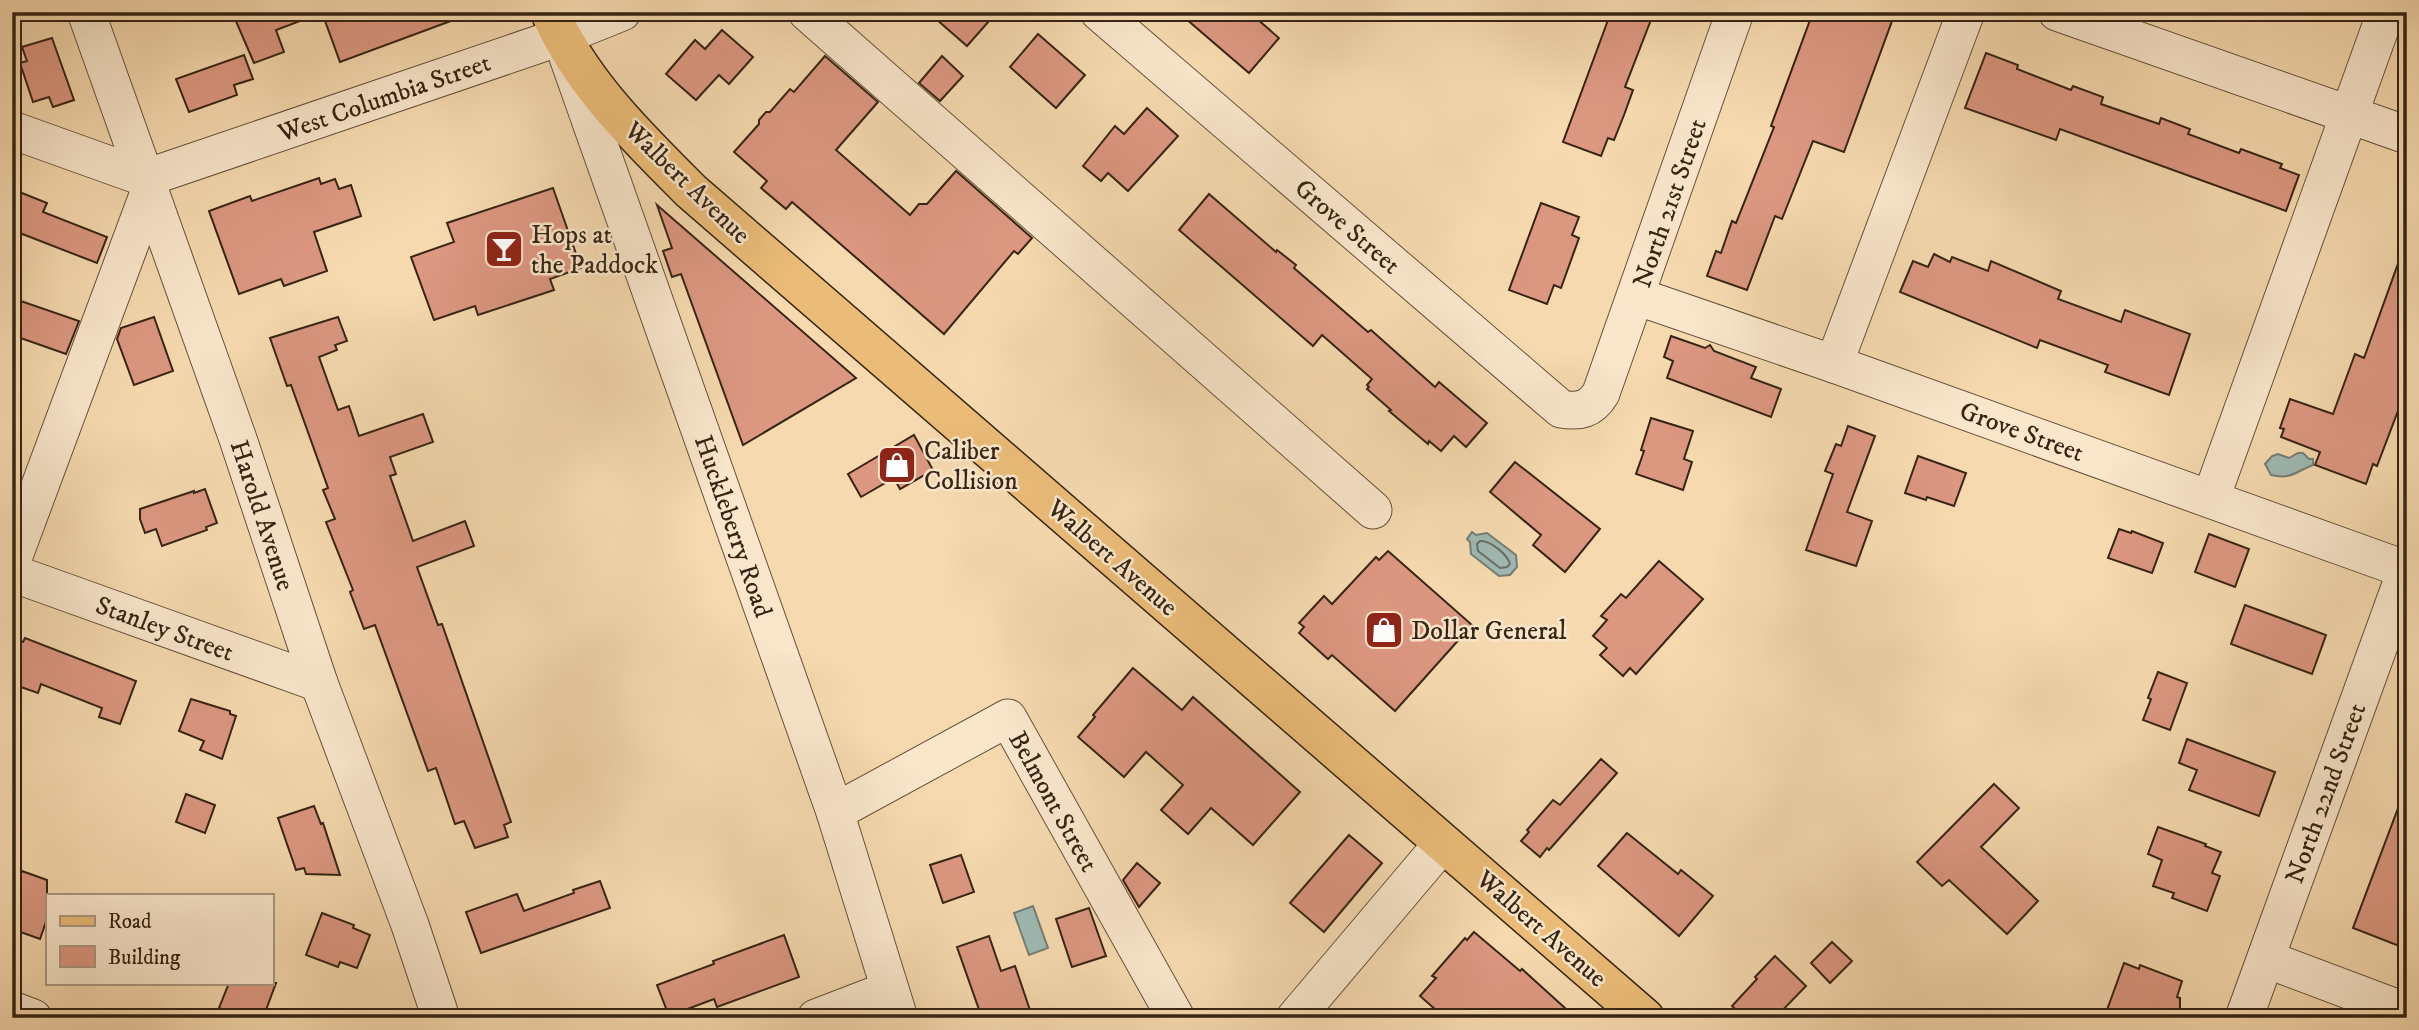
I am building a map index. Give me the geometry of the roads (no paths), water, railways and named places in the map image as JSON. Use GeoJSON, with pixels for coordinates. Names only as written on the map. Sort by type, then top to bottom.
{"type":"FeatureCollection","features":[{"type":"Feature","properties":{"kind":"main road","name":"Walbert Avenue"},"geometry":{"type":"LineString","coordinates":[[555,24],[597,90],[691,191],[1645,1018]]}},
{"type":"Feature","properties":{"kind":"street","name":"Harold Avenue"},"geometry":{"type":"LineString","coordinates":[[86,12],[238,439],[319,683],[410,925],[441,1018]]}},
{"type":"Feature","properties":{"kind":"street","name":"West Columbia Street"},"geometry":{"type":"LineString","coordinates":[[148,184],[555,24],[622,12]]}},
{"type":"Feature","properties":{"kind":"street"},"geometry":{"type":"LineString","coordinates":[[807,12],[1373,510]]}},
{"type":"Feature","properties":{"kind":"street","name":"Grove Street"},"geometry":{"type":"LineString","coordinates":[[1099,12],[1561,409],[1576,412],[1590,407],[1601,393]]}},
{"type":"Feature","properties":{"kind":"street","name":"North 21st Street"},"geometry":{"type":"LineString","coordinates":[[1601,393],[1735,12]]}},
{"type":"Feature","properties":{"kind":"street"},"geometry":{"type":"LineString","coordinates":[[1834,364],[1966,12]]}},
{"type":"Feature","properties":{"kind":"street"},"geometry":{"type":"LineString","coordinates":[[2057,12],[2407,135]]}},
{"type":"Feature","properties":{"kind":"street"},"geometry":{"type":"LineString","coordinates":[[2211,498],[2386,12]]}},
{"type":"Feature","properties":{"kind":"street","name":"Huckleberry Road"},"geometry":{"type":"LineString","coordinates":[[555,24],[835,812],[894,1004]]}},
{"type":"Feature","properties":{"kind":"street"},"geometry":{"type":"LineString","coordinates":[[12,130],[148,184],[12,561]]}},
{"type":"Feature","properties":{"kind":"street","name":"Grove Street"},"geometry":{"type":"LineString","coordinates":[[1636,296],[2407,569]]}},
{"type":"Feature","properties":{"kind":"street","name":"North 22nd Street"},"geometry":{"type":"LineString","coordinates":[[2244,1018],[2407,569]]}},
{"type":"Feature","properties":{"kind":"street","name":"Stanley Street"},"geometry":{"type":"LineString","coordinates":[[12,573],[319,683]]}},
{"type":"Feature","properties":{"kind":"street","name":"Belmont Street"},"geometry":{"type":"LineString","coordinates":[[835,812],[1008,718],[1176,1018]]}},
{"type":"Feature","properties":{"kind":"street"},"geometry":{"type":"LineString","coordinates":[[1295,1018],[1443,843]]}},
{"type":"Feature","properties":{"kind":"street"},"geometry":{"type":"LineString","coordinates":[[2266,959],[2407,1012]]}},
{"type":"Feature","properties":{"kind":"street"},"geometry":{"type":"LineString","coordinates":[[816,1018],[894,1004]]}},
{"type":"Feature","properties":{"kind":"street"},"geometry":{"type":"LineString","coordinates":[[12,1010],[33,1018]]}},
{"type":"Feature","properties":{"kind":"water"},"geometry":{"type":"Polygon","coordinates":[[[2298,453],[2313,459],[2313,465],[2289,476],[2271,475],[2265,464],[2272,456],[2278,454],[2289,458],[2298,453]]]}},
{"type":"Feature","properties":{"kind":"water"},"geometry":{"type":"Polygon","coordinates":[[[1472,532],[1476,535],[1487,533],[1516,555],[1517,567],[1510,575],[1499,576],[1471,554],[1470,542],[1467,539],[1472,532]]]}},
{"type":"Feature","properties":{"kind":"water"},"geometry":{"type":"Polygon","coordinates":[[[1033,906],[1048,948],[1029,955],[1014,913],[1033,906]]]}},
{"type":"Feature","properties":{"kind":"place","name":"Hops at the Paddock"},"geometry":{"type":"Point","coordinates":[504,249]}},
{"type":"Feature","properties":{"kind":"place","name":"Caliber Collision"},"geometry":{"type":"Point","coordinates":[897,465]}},
{"type":"Feature","properties":{"kind":"place","name":"Dollar General"},"geometry":{"type":"Point","coordinates":[1384,630]}}]}
